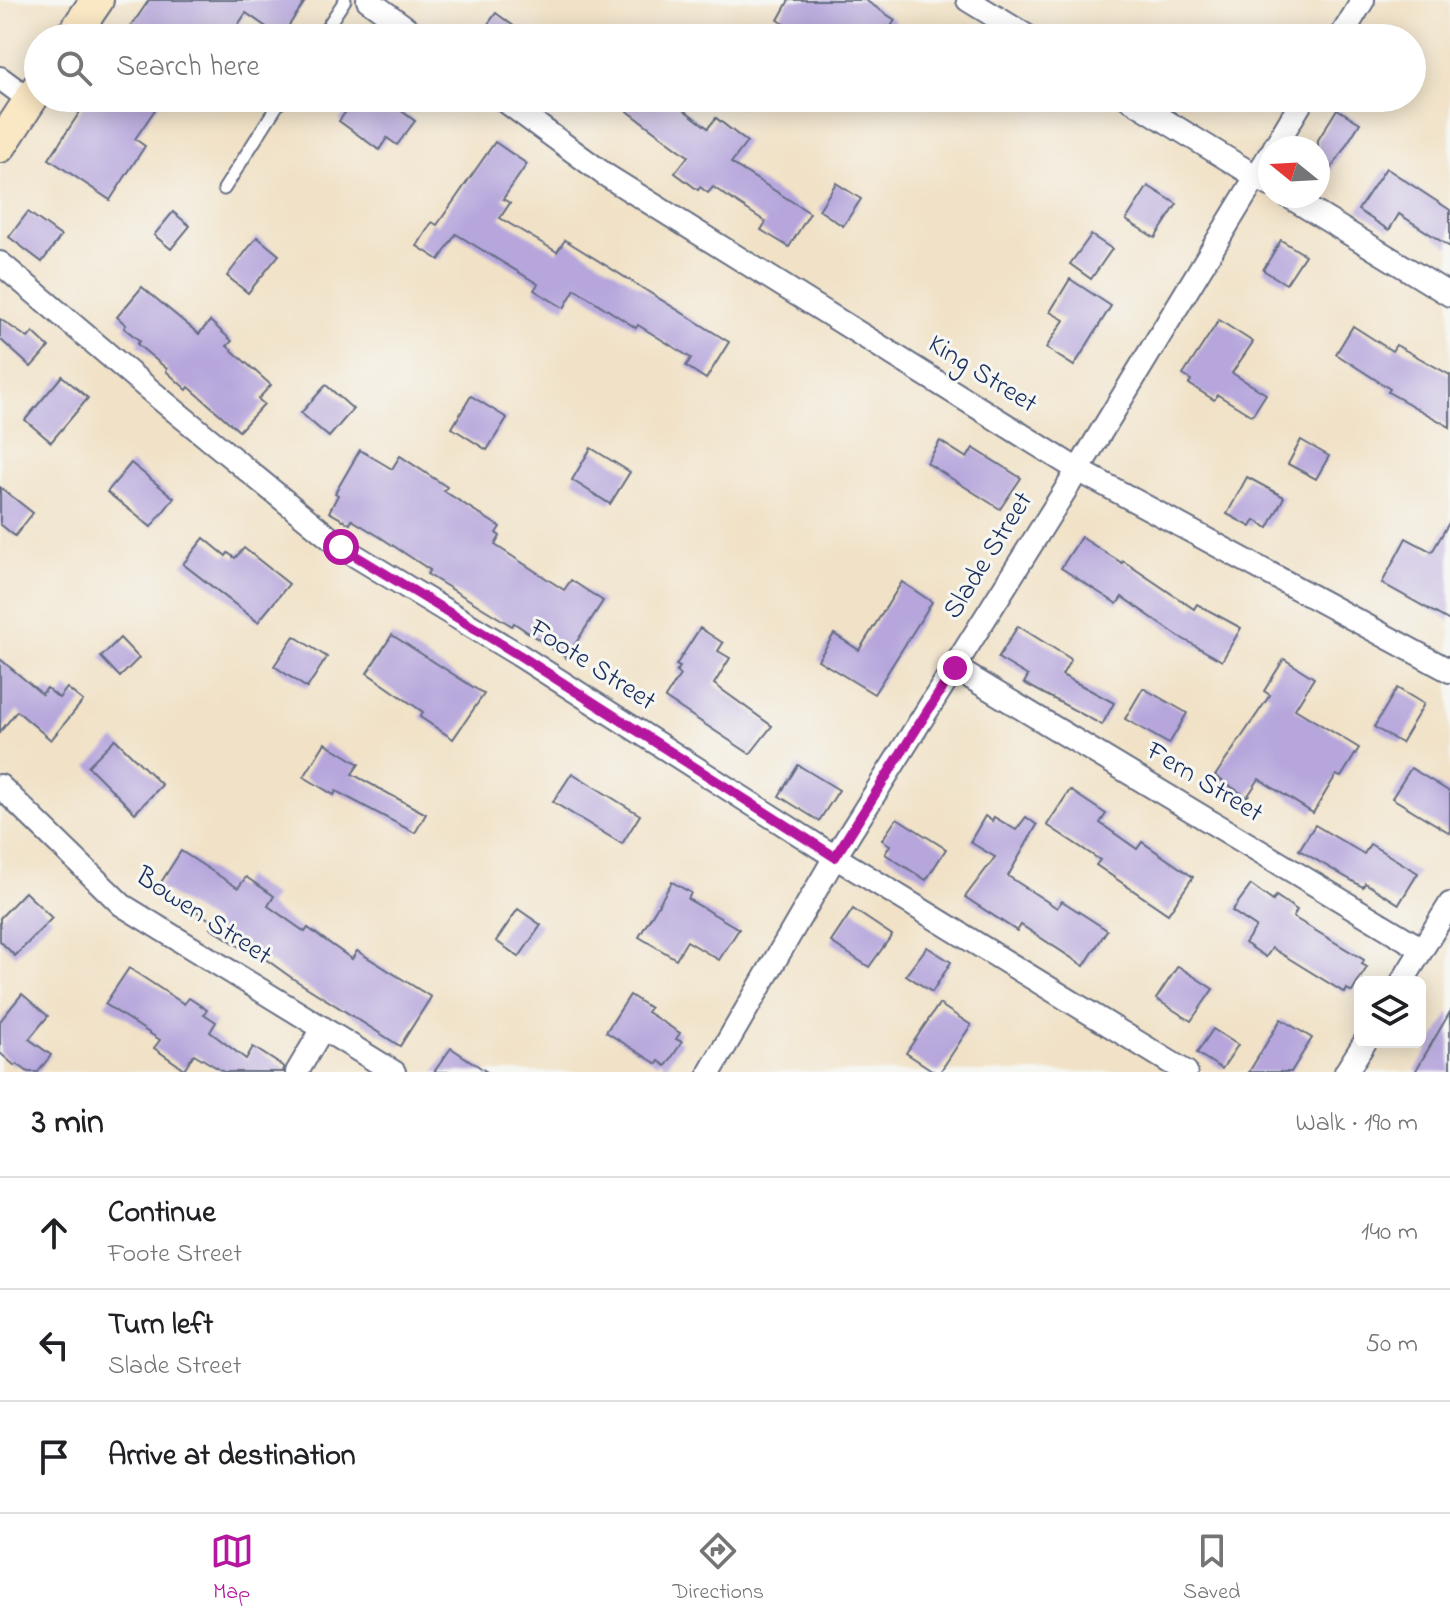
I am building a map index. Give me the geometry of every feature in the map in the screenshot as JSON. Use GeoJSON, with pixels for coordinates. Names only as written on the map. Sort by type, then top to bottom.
{"type":"FeatureCollection","features":[{"type":"Feature","properties":{"kind":"main road"},"geometry":{"type":"LineString","coordinates":[[81,24],[97,0]]}},
{"type":"Feature","properties":{"kind":"main road"},"geometry":{"type":"LineString","coordinates":[[0,146],[24,109]]}},
{"type":"Feature","properties":{"kind":"street"},"geometry":{"type":"LineString","coordinates":[[368,0],[401,24]]}},
{"type":"Feature","properties":{"kind":"street"},"geometry":{"type":"LineString","coordinates":[[968,0],[1007,24]]}},
{"type":"Feature","properties":{"kind":"street"},"geometry":{"type":"LineString","coordinates":[[1348,24],[1363,0]]}},
{"type":"Feature","properties":{"kind":"street"},"geometry":{"type":"LineString","coordinates":[[0,78],[24,89]]}},
{"type":"Feature","properties":{"kind":"street","name":"King Street"},"geometry":{"type":"LineString","coordinates":[[520,112],[604,174],[1078,470],[1450,671]]}},
{"type":"Feature","properties":{"kind":"street"},"geometry":{"type":"LineString","coordinates":[[1151,112],[1258,178]]}},
{"type":"Feature","properties":{"kind":"street"},"geometry":{"type":"LineString","coordinates":[[1281,136],[1296,112]]}},
{"type":"Feature","properties":{"kind":"street","name":"Slade Street"},"geometry":{"type":"LineString","coordinates":[[710,1072],[835,857],[1258,189]]}},
{"type":"Feature","properties":{"kind":"street"},"geometry":{"type":"LineString","coordinates":[[1308,208],[1450,295]]}},
{"type":"Feature","properties":{"kind":"street","name":"Foote Street"},"geometry":{"type":"LineString","coordinates":[[0,263],[341,547],[519,655],[835,857],[1186,1072]]}},
{"type":"Feature","properties":{"kind":"street","name":"Fern Street"},"geometry":{"type":"LineString","coordinates":[[955,668],[1422,949]]}},
{"type":"Feature","properties":{"kind":"street","name":"Bowen Street"},"geometry":{"type":"LineString","coordinates":[[0,786],[122,905],[394,1072]]}},
{"type":"Feature","properties":{"kind":"street"},"geometry":{"type":"LineString","coordinates":[[1406,976],[1450,904]]}},
{"type":"Feature","properties":{"kind":"street"},"geometry":{"type":"LineString","coordinates":[[297,1072],[323,1028]]}},
{"type":"Feature","properties":{"kind":"street"},"geometry":{"type":"LineString","coordinates":[[1346,1072],[1361,1048]]}},
{"type":"Feature","properties":{"kind":"lane"},"geometry":{"type":"LineString","coordinates":[[329,24],[345,0]]}},
{"type":"Feature","properties":{"kind":"lane"},"geometry":{"type":"LineString","coordinates":[[224,189],[273,112]]}},
{"type":"Feature","properties":{"kind":"building"},"geometry":{"type":"Polygon","coordinates":[[[149,0],[306,0],[290,24],[262,24],[246,13],[239,24],[133,24],[149,0]]]}},
{"type":"Feature","properties":{"kind":"building"},"geometry":{"type":"Polygon","coordinates":[[[789,0],[865,0],[895,20],[893,24],[784,24],[778,20],[789,0]]]}},
{"type":"Feature","properties":{"kind":"building"},"geometry":{"type":"Polygon","coordinates":[[[496,13],[511,24],[488,24],[496,13]]]}},
{"type":"Feature","properties":{"kind":"building"},"geometry":{"type":"Polygon","coordinates":[[[80,112],[153,112],[135,139],[145,146],[110,200],[49,159],[80,112]]]}},
{"type":"Feature","properties":{"kind":"building"},"geometry":{"type":"Polygon","coordinates":[[[346,112],[403,112],[415,121],[397,145],[387,138],[379,150],[339,121],[346,112]]]}},
{"type":"Feature","properties":{"kind":"building"},"geometry":{"type":"Polygon","coordinates":[[[629,112],[687,112],[708,128],[716,118],[747,142],[731,163],[810,213],[789,247],[761,230],[766,222],[713,187],[708,193],[700,187],[698,190],[675,173],[688,156],[629,112]]]}},
{"type":"Feature","properties":{"kind":"building"},"geometry":{"type":"Polygon","coordinates":[[[1335,112],[1342,112],[1360,123],[1330,171],[1330,136],[1320,136],[1335,112]]]}},
{"type":"Feature","properties":{"kind":"building"},"geometry":{"type":"Polygon","coordinates":[[[495,142],[527,164],[503,199],[510,203],[500,218],[557,252],[565,240],[729,342],[706,379],[686,366],[691,358],[638,325],[636,328],[575,289],[564,308],[534,290],[538,284],[456,234],[439,260],[417,246],[432,222],[437,225],[495,142]]]}},
{"type":"Feature","properties":{"kind":"building"},"geometry":{"type":"Polygon","coordinates":[[[1386,168],[1450,210],[1450,247],[1399,214],[1389,230],[1358,210],[1386,168]]]}},
{"type":"Feature","properties":{"kind":"building"},"geometry":{"type":"Polygon","coordinates":[[[836,183],[861,199],[843,226],[819,210],[836,183]]]}},
{"type":"Feature","properties":{"kind":"building"},"geometry":{"type":"Polygon","coordinates":[[[1148,186],[1177,204],[1155,238],[1126,220],[1148,186]]]}},
{"type":"Feature","properties":{"kind":"building"},"geometry":{"type":"Polygon","coordinates":[[[28,212],[61,236],[42,262],[9,237],[28,212]]]}},
{"type":"Feature","properties":{"kind":"building"},"geometry":{"type":"Polygon","coordinates":[[[173,212],[190,226],[171,249],[154,235],[173,212]]]}},
{"type":"Feature","properties":{"kind":"building"},"geometry":{"type":"Polygon","coordinates":[[[1091,235],[1112,249],[1091,279],[1070,264],[1091,235]]]}},
{"type":"Feature","properties":{"kind":"building"},"geometry":{"type":"Polygon","coordinates":[[[257,237],[279,255],[248,293],[227,276],[257,237]]]}},
{"type":"Feature","properties":{"kind":"building"},"geometry":{"type":"Polygon","coordinates":[[[1281,240],[1305,255],[1286,284],[1263,270],[1281,240]]]}},
{"type":"Feature","properties":{"kind":"building"},"geometry":{"type":"Polygon","coordinates":[[[1070,279],[1111,306],[1074,366],[1046,348],[1064,320],[1050,312],[1070,279]]]}},
{"type":"Feature","properties":{"kind":"building"},"geometry":{"type":"Polygon","coordinates":[[[142,287],[199,334],[210,321],[232,341],[227,346],[271,385],[258,399],[264,404],[239,431],[189,387],[187,390],[124,328],[126,325],[117,317],[142,287]]]}},
{"type":"Feature","properties":{"kind":"building"},"geometry":{"type":"Polygon","coordinates":[[[0,319],[28,338],[33,332],[49,347],[31,367],[0,339],[0,319]]]}},
{"type":"Feature","properties":{"kind":"building"},"geometry":{"type":"Polygon","coordinates":[[[1219,320],[1253,342],[1232,373],[1266,394],[1252,416],[1218,395],[1214,400],[1189,384],[1191,380],[1183,375],[1219,320]]]}},
{"type":"Feature","properties":{"kind":"building"},"geometry":{"type":"Polygon","coordinates":[[[1353,326],[1392,351],[1396,345],[1450,375],[1450,427],[1388,392],[1390,389],[1336,354],[1353,326]]]}},
{"type":"Feature","properties":{"kind":"building"},"geometry":{"type":"Polygon","coordinates":[[[62,376],[88,398],[51,442],[25,420],[62,376]]]}},
{"type":"Feature","properties":{"kind":"building"},"geometry":{"type":"Polygon","coordinates":[[[326,385],[353,409],[329,437],[301,413],[326,385]]]}},
{"type":"Feature","properties":{"kind":"building"},"geometry":{"type":"Polygon","coordinates":[[[471,396],[507,418],[487,450],[452,428],[471,396]]]}},
{"type":"Feature","properties":{"kind":"building"},"geometry":{"type":"Polygon","coordinates":[[[1301,440],[1329,456],[1316,479],[1288,464],[1301,440]]]}},
{"type":"Feature","properties":{"kind":"building"},"geometry":{"type":"Polygon","coordinates":[[[940,441],[967,458],[973,448],[1021,478],[1000,509],[927,463],[940,441]]]}},
{"type":"Feature","properties":{"kind":"building"},"geometry":{"type":"Polygon","coordinates":[[[591,448],[630,472],[610,504],[572,480],[591,448]]]}},
{"type":"Feature","properties":{"kind":"building"},"geometry":{"type":"Polygon","coordinates":[[[360,450],[392,469],[400,456],[447,487],[444,491],[500,527],[496,533],[500,536],[495,545],[564,590],[571,580],[603,601],[566,658],[514,623],[512,626],[427,574],[430,570],[380,537],[352,520],[350,524],[329,512],[338,495],[335,493],[360,450]]]}},
{"type":"Feature","properties":{"kind":"building"},"geometry":{"type":"Polygon","coordinates":[[[131,463],[174,498],[151,527],[107,492],[131,463]]]}},
{"type":"Feature","properties":{"kind":"building"},"geometry":{"type":"Polygon","coordinates":[[[1247,477],[1284,497],[1268,528],[1255,520],[1251,527],[1227,514],[1247,477]]]}},
{"type":"Feature","properties":{"kind":"building"},"geometry":{"type":"Polygon","coordinates":[[[0,487],[33,513],[15,536],[0,524],[0,487]]]}},
{"type":"Feature","properties":{"kind":"building"},"geometry":{"type":"Polygon","coordinates":[[[1450,521],[1450,621],[1382,583],[1406,538],[1432,552],[1450,521]]]}},
{"type":"Feature","properties":{"kind":"building"},"geometry":{"type":"Polygon","coordinates":[[[1081,537],[1194,609],[1197,604],[1241,628],[1222,661],[1178,636],[1122,597],[1117,604],[1061,568],[1081,537]]]}},
{"type":"Feature","properties":{"kind":"building"},"geometry":{"type":"Polygon","coordinates":[[[204,538],[226,556],[228,553],[235,558],[244,548],[289,584],[258,622],[183,564],[204,538]]]}},
{"type":"Feature","properties":{"kind":"building"},"geometry":{"type":"Polygon","coordinates":[[[902,582],[932,602],[874,694],[818,660],[834,634],[859,650],[902,582]]]}},
{"type":"Feature","properties":{"kind":"building"},"geometry":{"type":"Polygon","coordinates":[[[1018,626],[1071,659],[1062,675],[1114,703],[1102,725],[1024,683],[1028,676],[998,658],[1018,626]]]}},
{"type":"Feature","properties":{"kind":"building"},"geometry":{"type":"Polygon","coordinates":[[[700,628],[723,643],[718,651],[730,658],[714,684],[772,726],[750,754],[665,698],[680,675],[676,672],[680,667],[676,665],[700,628]]]}},
{"type":"Feature","properties":{"kind":"building"},"geometry":{"type":"Polygon","coordinates":[[[392,635],[484,694],[453,739],[420,717],[423,712],[367,673],[392,635]]]}},
{"type":"Feature","properties":{"kind":"building"},"geometry":{"type":"Polygon","coordinates":[[[294,636],[327,657],[307,688],[274,666],[294,636]]]}},
{"type":"Feature","properties":{"kind":"building"},"geometry":{"type":"Polygon","coordinates":[[[120,638],[139,658],[120,677],[101,657],[120,638]]]}},
{"type":"Feature","properties":{"kind":"building"},"geometry":{"type":"Polygon","coordinates":[[[0,659],[42,694],[47,688],[59,698],[67,688],[83,701],[51,740],[17,711],[0,732],[0,659]]]}},
{"type":"Feature","properties":{"kind":"building"},"geometry":{"type":"Polygon","coordinates":[[[1284,659],[1314,678],[1295,709],[1359,748],[1341,777],[1336,775],[1313,813],[1259,779],[1247,797],[1215,776],[1270,695],[1264,691],[1284,659]]]}},
{"type":"Feature","properties":{"kind":"building"},"geometry":{"type":"Polygon","coordinates":[[[1143,688],[1187,713],[1169,744],[1125,719],[1143,688]]]}},
{"type":"Feature","properties":{"kind":"building"},"geometry":{"type":"Polygon","coordinates":[[[1397,688],[1424,704],[1401,743],[1374,727],[1397,688]]]}},
{"type":"Feature","properties":{"kind":"building"},"geometry":{"type":"Polygon","coordinates":[[[115,739],[162,785],[135,813],[88,766],[115,739]]]}},
{"type":"Feature","properties":{"kind":"building"},"geometry":{"type":"Polygon","coordinates":[[[325,743],[359,764],[352,774],[426,814],[415,833],[336,791],[334,795],[304,777],[325,743]]]}},
{"type":"Feature","properties":{"kind":"building"},"geometry":{"type":"Polygon","coordinates":[[[798,765],[839,790],[819,821],[779,796],[798,765]]]}},
{"type":"Feature","properties":{"kind":"building"},"geometry":{"type":"Polygon","coordinates":[[[1411,768],[1450,792],[1450,833],[1392,798],[1411,768]]]}},
{"type":"Feature","properties":{"kind":"building"},"geometry":{"type":"Polygon","coordinates":[[[572,773],[640,815],[622,844],[553,802],[572,773]]]}},
{"type":"Feature","properties":{"kind":"building"},"geometry":{"type":"Polygon","coordinates":[[[1070,790],[1106,814],[1100,823],[1137,849],[1142,842],[1193,877],[1168,914],[1096,865],[1100,860],[1047,825],[1070,790]]]}},
{"type":"Feature","properties":{"kind":"building"},"geometry":{"type":"Polygon","coordinates":[[[985,816],[992,821],[994,817],[1016,830],[1026,817],[1037,825],[1008,876],[1057,908],[1062,901],[1107,930],[1084,966],[1021,925],[1017,931],[965,897],[995,857],[970,842],[985,816]]]}},
{"type":"Feature","properties":{"kind":"building"},"geometry":{"type":"Polygon","coordinates":[[[897,818],[946,849],[926,880],[885,854],[890,845],[882,840],[897,818]]]}},
{"type":"Feature","properties":{"kind":"building"},"geometry":{"type":"Polygon","coordinates":[[[1315,825],[1364,854],[1370,844],[1418,873],[1399,904],[1299,850],[1315,825]]]}},
{"type":"Feature","properties":{"kind":"building"},"geometry":{"type":"Polygon","coordinates":[[[181,851],[238,888],[246,877],[274,896],[268,906],[305,932],[308,928],[352,959],[357,951],[431,997],[400,1046],[243,943],[240,947],[211,928],[215,923],[158,887],[181,851]]]}},
{"type":"Feature","properties":{"kind":"building"},"geometry":{"type":"Polygon","coordinates":[[[672,882],[691,893],[688,899],[739,929],[719,960],[687,941],[676,959],[639,937],[672,882]]]}},
{"type":"Feature","properties":{"kind":"building"},"geometry":{"type":"Polygon","coordinates":[[[1251,885],[1273,901],[1276,896],[1297,910],[1293,917],[1364,960],[1362,964],[1367,967],[1362,976],[1354,976],[1352,992],[1347,989],[1345,993],[1272,948],[1266,957],[1245,943],[1256,927],[1232,911],[1251,885]]]}},
{"type":"Feature","properties":{"kind":"building"},"geometry":{"type":"Polygon","coordinates":[[[25,892],[52,918],[15,956],[0,941],[0,918],[25,892]]]}},
{"type":"Feature","properties":{"kind":"building"},"geometry":{"type":"Polygon","coordinates":[[[518,909],[541,925],[519,957],[496,941],[518,909]]]}},
{"type":"Feature","properties":{"kind":"building"},"geometry":{"type":"Polygon","coordinates":[[[853,909],[892,935],[869,967],[831,942],[853,909]]]}},
{"type":"Feature","properties":{"kind":"building"},"geometry":{"type":"Polygon","coordinates":[[[927,947],[951,962],[932,992],[906,975],[927,947]]]}},
{"type":"Feature","properties":{"kind":"building"},"geometry":{"type":"Polygon","coordinates":[[[1178,966],[1213,989],[1191,1021],[1156,999],[1178,966]]]}},
{"type":"Feature","properties":{"kind":"building"},"geometry":{"type":"Polygon","coordinates":[[[129,968],[184,1004],[189,998],[207,1010],[204,1014],[216,1022],[210,1032],[246,1059],[253,1047],[284,1067],[283,1072],[224,1072],[194,1054],[184,1069],[154,1048],[160,1040],[105,1004],[129,968]]]}},
{"type":"Feature","properties":{"kind":"building"},"geometry":{"type":"Polygon","coordinates":[[[22,994],[48,1016],[29,1039],[51,1055],[38,1072],[28,1072],[17,1064],[15,1066],[0,1053],[0,1021],[22,994]]]}},
{"type":"Feature","properties":{"kind":"building"},"geometry":{"type":"Polygon","coordinates":[[[630,995],[650,1008],[647,1012],[680,1033],[676,1039],[682,1042],[666,1066],[659,1061],[657,1064],[606,1032],[630,995]]]}},
{"type":"Feature","properties":{"kind":"building"},"geometry":{"type":"Polygon","coordinates":[[[939,1004],[971,1025],[940,1072],[935,1072],[906,1053],[939,1004]]]}},
{"type":"Feature","properties":{"kind":"building"},"geometry":{"type":"Polygon","coordinates":[[[1450,1012],[1450,1072],[1415,1072],[1450,1012]]]}},
{"type":"Feature","properties":{"kind":"building"},"geometry":{"type":"Polygon","coordinates":[[[1281,1019],[1312,1038],[1291,1072],[1249,1072],[1281,1019]]]}},
{"type":"Feature","properties":{"kind":"building"},"geometry":{"type":"Polygon","coordinates":[[[1213,1029],[1238,1045],[1222,1069],[1197,1053],[1213,1029]]]}},
{"type":"Feature","properties":{"kind":"building"},"geometry":{"type":"Polygon","coordinates":[[[451,1048],[487,1072],[434,1072],[451,1048]]]}},
{"type":"Feature","properties":{"kind":"route"},"geometry":{"type":"LineString","coordinates":[[341,547],[519,655],[835,857],[955,668]]}}]}
